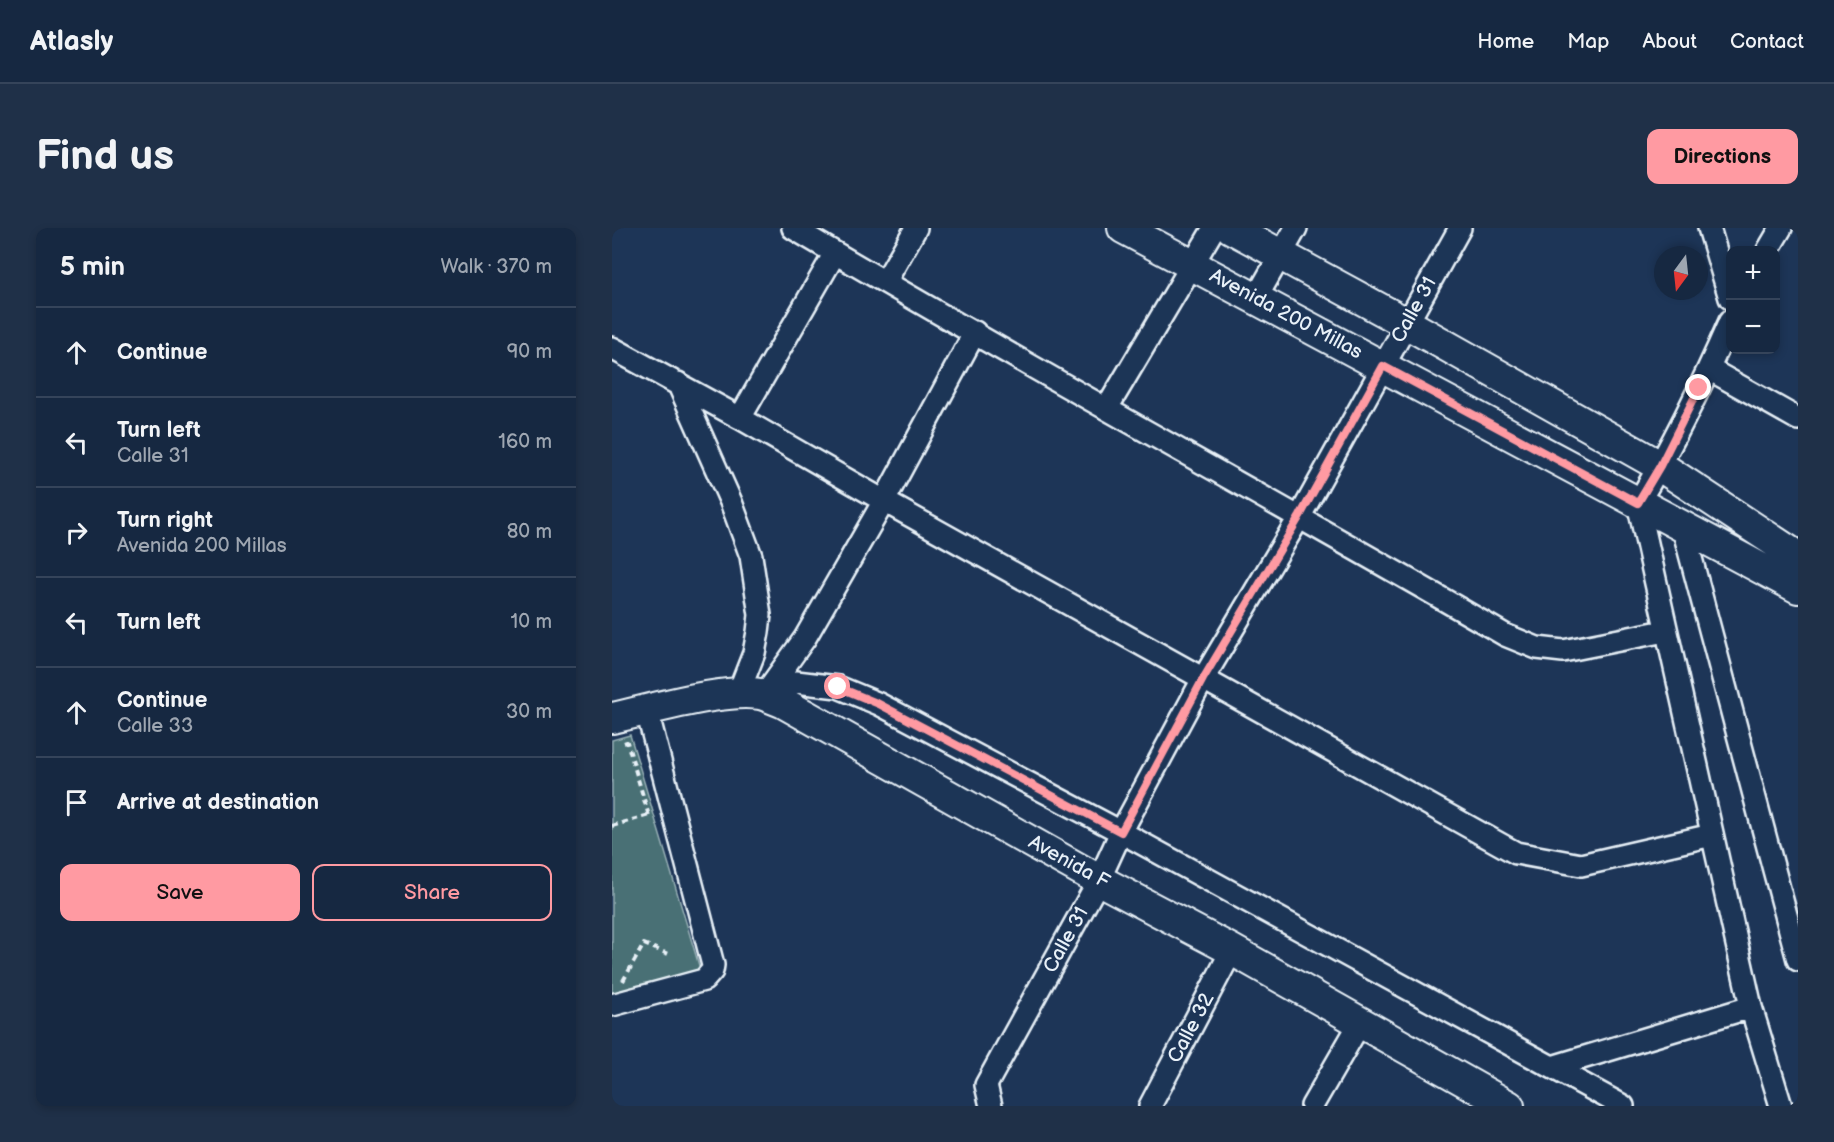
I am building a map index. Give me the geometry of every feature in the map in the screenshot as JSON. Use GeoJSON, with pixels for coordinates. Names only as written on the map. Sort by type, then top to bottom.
{"type":"FeatureCollection","features":[{"type":"Feature","properties":{"kind":"main road"},"geometry":{"type":"LineString","coordinates":[[1231,228],[1406,322],[1660,466],[1798,557]]}},
{"type":"Feature","properties":{"kind":"main road","name":"Avenida 200 Millas"},"geometry":{"type":"LineString","coordinates":[[1127,229],[1798,588]]}},
{"type":"Feature","properties":{"kind":"main road"},"geometry":{"type":"LineString","coordinates":[[616,731],[647,711],[700,699],[751,694]]}},
{"type":"Feature","properties":{"kind":"main road","name":"Avenida F"},"geometry":{"type":"LineString","coordinates":[[751,694],[800,710],[1099,880],[1232,950],[1360,1023],[1477,1098],[1509,1106]]}},
{"type":"Feature","properties":{"kind":"street"},"geometry":{"type":"LineString","coordinates":[[793,228],[1505,635],[1538,648],[1563,651],[1665,631]]}},
{"type":"Feature","properties":{"kind":"street"},"geometry":{"type":"LineString","coordinates":[[885,282],[916,228]]}},
{"type":"Feature","properties":{"kind":"street"},"geometry":{"type":"LineString","coordinates":[[1107,408],[1214,228]]}},
{"type":"Feature","properties":{"kind":"street"},"geometry":{"type":"LineString","coordinates":[[1256,298],[1296,228]]}},
{"type":"Feature","properties":{"kind":"street","name":"Calle 31"},"geometry":{"type":"LineString","coordinates":[[991,1106],[986,1085],[1099,880],[1121,832],[1203,679],[1300,516],[1460,228]]}},
{"type":"Feature","properties":{"kind":"street"},"geometry":{"type":"LineString","coordinates":[[1709,228],[1726,282]]}},
{"type":"Feature","properties":{"kind":"street"},"geometry":{"type":"LineString","coordinates":[[1770,246],[1781,228]]}},
{"type":"Feature","properties":{"kind":"street"},"geometry":{"type":"LineString","coordinates":[[740,418],[835,253]]}},
{"type":"Feature","properties":{"kind":"street"},"geometry":{"type":"LineString","coordinates":[[751,694],[805,638],[884,501],[975,332]]}},
{"type":"Feature","properties":{"kind":"street"},"geometry":{"type":"LineString","coordinates":[[1726,332],[1660,466],[1638,503],[1751,1007],[1781,1106]]}},
{"type":"Feature","properties":{"kind":"street"},"geometry":{"type":"LineString","coordinates":[[612,348],[1516,853],[1581,865],[1712,835]]}},
{"type":"Feature","properties":{"kind":"street"},"geometry":{"type":"LineString","coordinates":[[1709,369],[1798,419]]}},
{"type":"Feature","properties":{"kind":"street"},"geometry":{"type":"LineString","coordinates":[[678,383],[751,556],[760,615],[751,694]]}},
{"type":"Feature","properties":{"kind":"street"},"geometry":{"type":"LineString","coordinates":[[1683,528],[1798,960]]}},
{"type":"Feature","properties":{"kind":"street"},"geometry":{"type":"LineString","coordinates":[[751,694],[796,682],[838,687],[879,704],[1121,832],[1623,1106]]}},
{"type":"Feature","properties":{"kind":"street"},"geometry":{"type":"LineString","coordinates":[[615,997],[704,981],[712,971],[713,965],[647,711]]}},
{"type":"Feature","properties":{"kind":"street","name":"Calle 32"},"geometry":{"type":"LineString","coordinates":[[1150,1106],[1232,950]]}},
{"type":"Feature","properties":{"kind":"street"},"geometry":{"type":"LineString","coordinates":[[1552,1067],[1751,1007]]}},
{"type":"Feature","properties":{"kind":"street"},"geometry":{"type":"LineString","coordinates":[[1312,1106],[1360,1023]]}},
{"type":"Feature","properties":{"kind":"path"},"geometry":{"type":"LineString","coordinates":[[616,731],[627,742],[645,803]]}},
{"type":"Feature","properties":{"kind":"path"},"geometry":{"type":"LineString","coordinates":[[612,826],[649,815]]}},
{"type":"Feature","properties":{"kind":"path"},"geometry":{"type":"LineString","coordinates":[[615,997],[644,944],[668,954]]}},
{"type":"Feature","properties":{"kind":"green space"},"geometry":{"type":"Polygon","coordinates":[[[630,735],[700,969],[612,996],[612,740],[630,735]]]}},
{"type":"Feature","properties":{"kind":"route"},"geometry":{"type":"LineString","coordinates":[[838,687],[879,704],[1121,832],[1203,679],[1300,516],[1383,366],[1638,503],[1660,466],[1699,388]]}}]}
